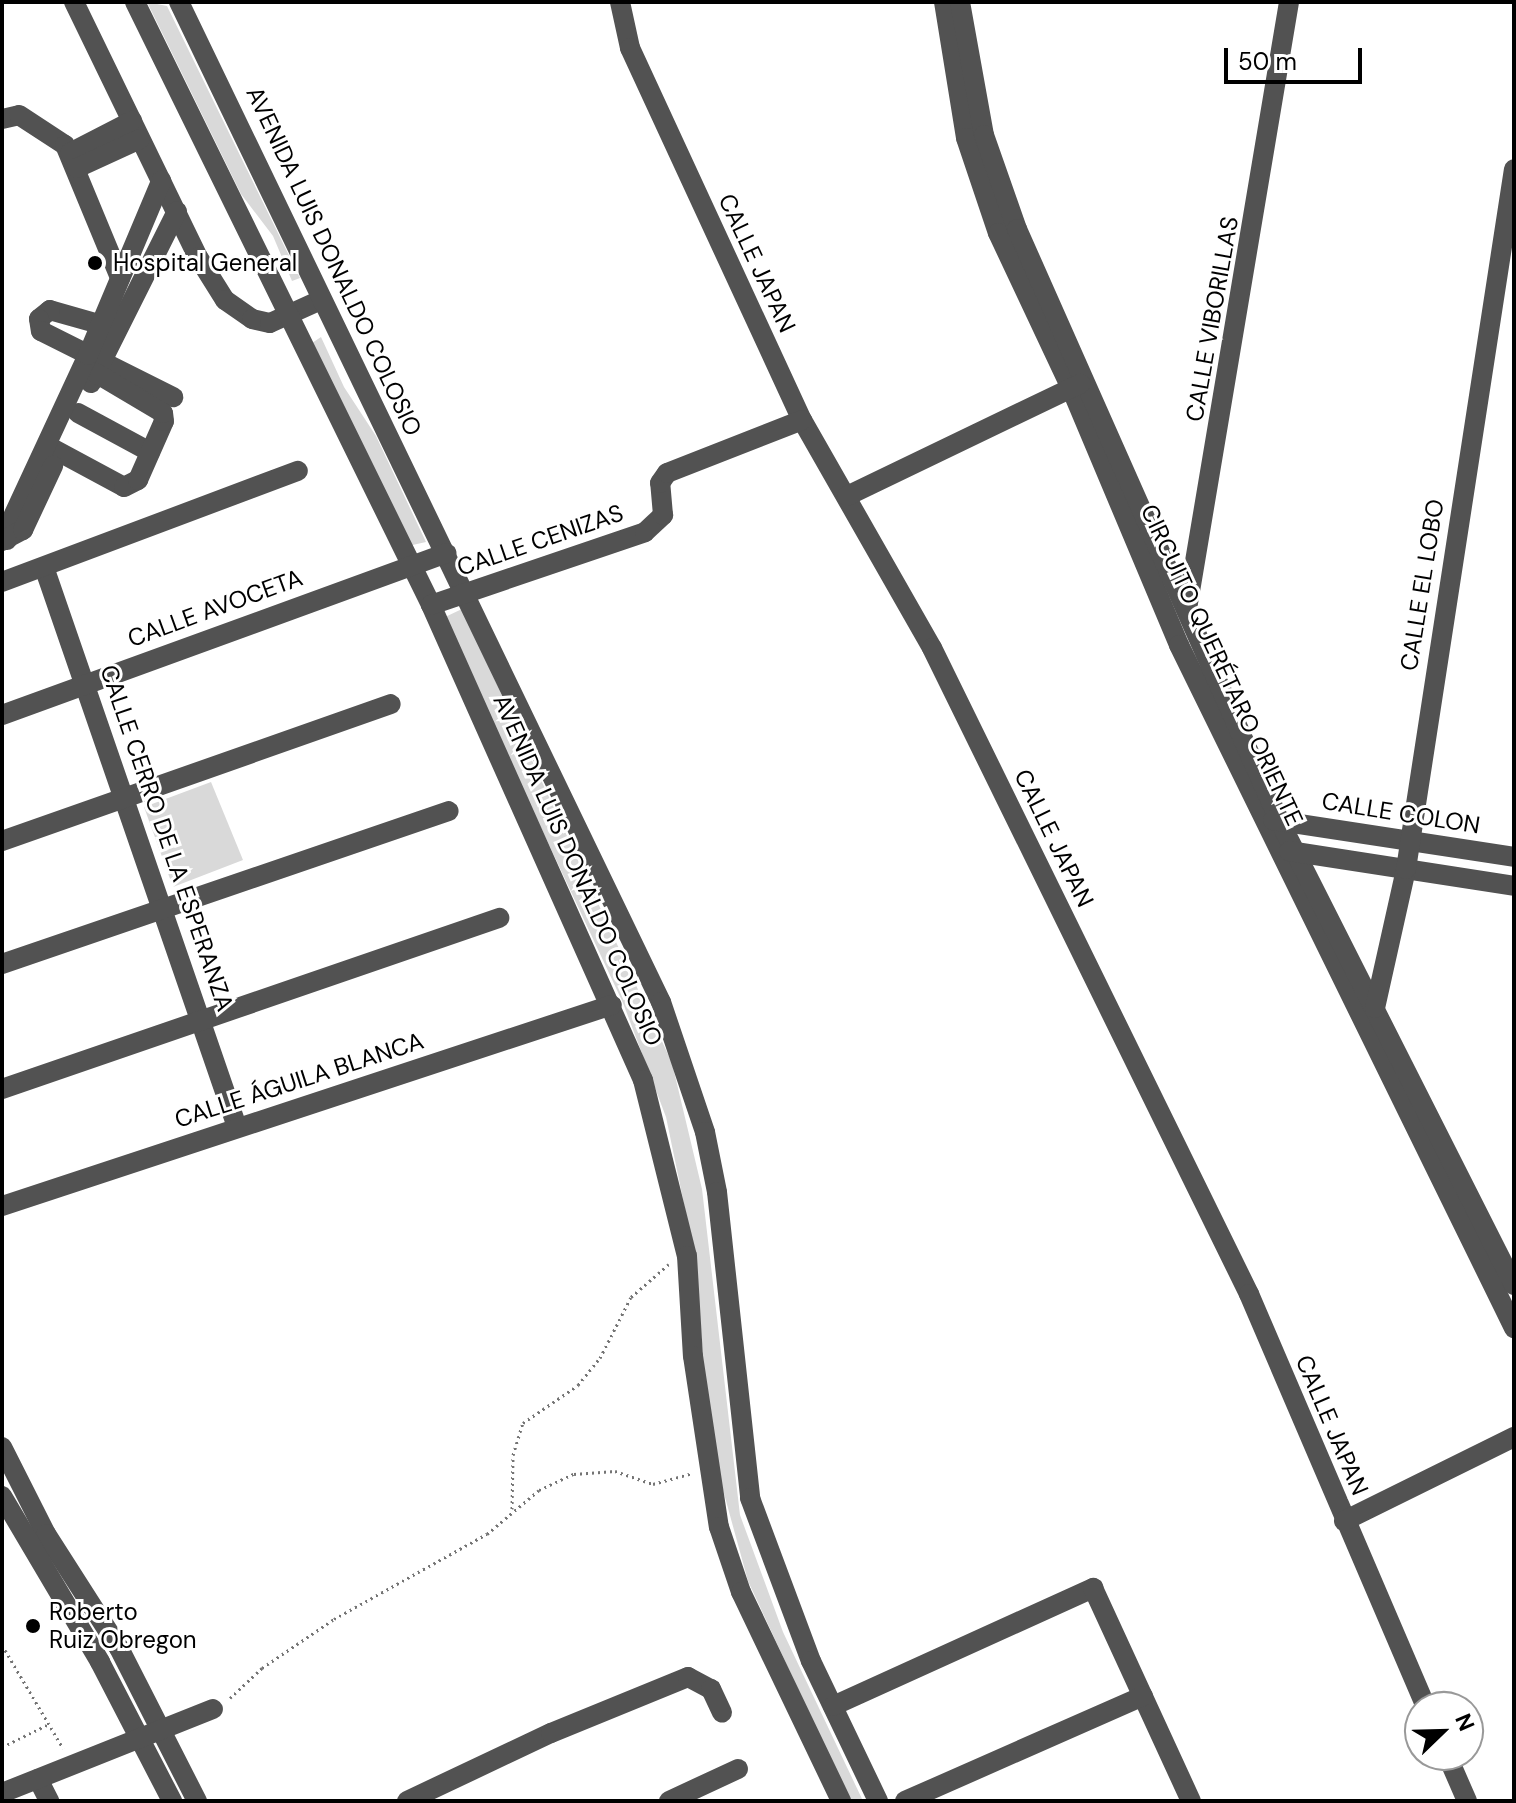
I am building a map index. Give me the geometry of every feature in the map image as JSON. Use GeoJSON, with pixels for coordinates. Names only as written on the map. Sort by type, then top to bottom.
{"type":"FeatureCollection","features":[{"type":"Feature","properties":{"kind":"street"},"geometry":{"type":"LineString","coordinates":[[74,2],[161,181],[225,300],[252,319],[270,323],[321,300]]}},
{"type":"Feature","properties":{"kind":"street","name":"AVENIDA LUIS DONALDO COLOSIO"},"geometry":{"type":"LineString","coordinates":[[135,2],[431,605],[612,1005],[662,1143],[687,1256],[706,1469],[741,1592],[841,1801]]}},
{"type":"Feature","properties":{"kind":"street","name":"AVENIDA LUIS DONALDO COLOSIO"},"geometry":{"type":"LineString","coordinates":[[179,2],[661,1002],[705,1132],[717,1192],[750,1498],[775,1573],[878,1801]]}},
{"type":"Feature","properties":{"kind":"street","name":"CALLE JAPAN"},"geometry":{"type":"LineString","coordinates":[[620,2],[630,48],[802,420],[932,648],[1249,1294],[1419,1691]]}},
{"type":"Feature","properties":{"kind":"street","name":"CIRCUITO QUERÉTARO ORIENTE"},"geometry":{"type":"LineString","coordinates":[[944,2],[998,233],[1079,385],[1187,609],[1272,820]]}},
{"type":"Feature","properties":{"kind":"street","name":"CIRCUITO QUERÉTARO ORIENTE"},"geometry":{"type":"LineString","coordinates":[[960,2],[975,136]]}},
{"type":"Feature","properties":{"kind":"street","name":"CALLE VIBORILLAS"},"geometry":{"type":"LineString","coordinates":[[1179,645],[1289,2]]}},
{"type":"Feature","properties":{"kind":"street"},"geometry":{"type":"LineString","coordinates":[[2,119],[19,115],[74,161],[120,278]]}},
{"type":"Feature","properties":{"kind":"street"},"geometry":{"type":"LineString","coordinates":[[74,161],[136,130]]}},
{"type":"Feature","properties":{"kind":"street","name":"CALLE EL LOBO"},"geometry":{"type":"LineString","coordinates":[[1375,1008],[1406,869],[1514,169]]}},
{"type":"Feature","properties":{"kind":"street"},"geometry":{"type":"LineString","coordinates":[[5,540],[9,525],[78,413],[95,363],[99,324],[161,181]]}},
{"type":"Feature","properties":{"kind":"street"},"geometry":{"type":"LineString","coordinates":[[54,449],[95,363],[177,211]]}},
{"type":"Feature","properties":{"kind":"street"},"geometry":{"type":"LineString","coordinates":[[54,449],[124,487],[138,480],[150,452],[163,413],[95,363],[41,331],[39,319],[50,310],[99,324]]}},
{"type":"Feature","properties":{"kind":"street"},"geometry":{"type":"LineString","coordinates":[[95,363],[173,397]]}},
{"type":"Feature","properties":{"kind":"street"},"geometry":{"type":"LineString","coordinates":[[847,496],[868,483],[1079,385]]}},
{"type":"Feature","properties":{"kind":"street","name":"CIRCUITO QUERÉTARO ORIENTE"},"geometry":{"type":"LineString","coordinates":[[1079,385],[1179,645],[1375,1008],[1514,1285]]}},
{"type":"Feature","properties":{"kind":"street"},"geometry":{"type":"LineString","coordinates":[[78,413],[150,452]]}},
{"type":"Feature","properties":{"kind":"street","name":"CALLE CENIZAS"},"geometry":{"type":"LineString","coordinates":[[431,605],[645,532],[663,515],[660,483],[667,473],[802,420]]}},
{"type":"Feature","properties":{"kind":"street"},"geometry":{"type":"LineString","coordinates":[[2,582],[298,471]]}},
{"type":"Feature","properties":{"kind":"street","name":"CALLE AVOCETA"},"geometry":{"type":"LineString","coordinates":[[2,715],[446,553]]}},
{"type":"Feature","properties":{"kind":"street","name":"CALLE CERRO DE LA ESPERANZA"},"geometry":{"type":"LineString","coordinates":[[44,567],[87,683],[122,798],[237,1127]]}},
{"type":"Feature","properties":{"kind":"street"},"geometry":{"type":"LineString","coordinates":[[2,841],[391,704]]}},
{"type":"Feature","properties":{"kind":"street"},"geometry":{"type":"LineString","coordinates":[[2,964],[163,912],[448,811]]}},
{"type":"Feature","properties":{"kind":"street","name":"CALLE COLON"},"geometry":{"type":"LineString","coordinates":[[1272,820],[1514,857]]}},
{"type":"Feature","properties":{"kind":"street"},"geometry":{"type":"LineString","coordinates":[[1288,851],[1514,886]]}},
{"type":"Feature","properties":{"kind":"street","name":"CIRCUITO QUERÉTARO ORIENTE"},"geometry":{"type":"LineString","coordinates":[[1288,851],[1514,1328]]}},
{"type":"Feature","properties":{"kind":"street"},"geometry":{"type":"LineString","coordinates":[[2,1089],[200,1018],[499,918]]}},
{"type":"Feature","properties":{"kind":"street","name":"CALLE ÁGUILA BLANCA"},"geometry":{"type":"LineString","coordinates":[[2,1206],[612,1005]]}},
{"type":"Feature","properties":{"kind":"street"},"geometry":{"type":"LineString","coordinates":[[1344,1521],[1514,1437]]}},
{"type":"Feature","properties":{"kind":"street"},"geometry":{"type":"LineString","coordinates":[[2,1447],[162,1730],[197,1801]]}},
{"type":"Feature","properties":{"kind":"street"},"geometry":{"type":"LineString","coordinates":[[2,1496],[172,1801]]}},
{"type":"Feature","properties":{"kind":"street"},"geometry":{"type":"LineString","coordinates":[[53,1586],[72,1575]]}},
{"type":"Feature","properties":{"kind":"street"},"geometry":{"type":"LineString","coordinates":[[833,1706],[1093,1588],[1190,1801]]}},
{"type":"Feature","properties":{"kind":"street"},"geometry":{"type":"LineString","coordinates":[[407,1801],[551,1733],[688,1677],[711,1689],[722,1713]]}},
{"type":"Feature","properties":{"kind":"street"},"geometry":{"type":"LineString","coordinates":[[905,1801],[1143,1696]]}},
{"type":"Feature","properties":{"kind":"street"},"geometry":{"type":"LineString","coordinates":[[2,1793],[213,1709]]}},
{"type":"Feature","properties":{"kind":"street"},"geometry":{"type":"LineString","coordinates":[[669,1801],[738,1769]]}},
{"type":"Feature","properties":{"kind":"street"},"geometry":{"type":"LineString","coordinates":[[1454,1771],[1467,1801]]}},
{"type":"Feature","properties":{"kind":"street"},"geometry":{"type":"LineString","coordinates":[[38,1779],[49,1801]]}},
{"type":"Feature","properties":{"kind":"path"},"geometry":{"type":"LineString","coordinates":[[512,1511],[513,1455],[523,1423],[578,1385],[600,1358],[631,1297],[660,1268],[687,1256]]}},
{"type":"Feature","properties":{"kind":"path"},"geometry":{"type":"LineString","coordinates":[[213,1709],[334,1619],[487,1534],[539,1490],[574,1474],[615,1471],[653,1484],[706,1469]]}},
{"type":"Feature","properties":{"kind":"path"},"geometry":{"type":"LineString","coordinates":[[2,1645],[74,1766]]}},
{"type":"Feature","properties":{"kind":"path"},"geometry":{"type":"LineString","coordinates":[[2,1747],[49,1724]]}},
{"type":"Feature","properties":{"kind":"shaded area"},"geometry":{"type":"Polygon","coordinates":[[[147,2],[167,6],[300,278],[292,281],[273,236],[241,194],[147,2]]]}},
{"type":"Feature","properties":{"kind":"shaded area"},"geometry":{"type":"Polygon","coordinates":[[[321,337],[344,387],[376,436],[426,542],[408,546],[312,343],[321,337]]]}},
{"type":"Feature","properties":{"kind":"shaded area"},"geometry":{"type":"Polygon","coordinates":[[[462,609],[672,1063],[702,1189],[740,1515],[783,1632],[863,1801],[850,1801],[748,1581],[709,1439],[696,1262],[666,1117],[623,1003],[443,618],[462,609]]]}},
{"type":"Feature","properties":{"kind":"shaded area"},"geometry":{"type":"Polygon","coordinates":[[[211,782],[243,860],[173,887],[144,807],[211,782]]]}},
{"type":"Feature","properties":{"kind":"place","name":"Hospital General"},"geometry":{"type":"Point","coordinates":[95,263]}},
{"type":"Feature","properties":{"kind":"place","name":"Roberto Ruiz Obregon"},"geometry":{"type":"Point","coordinates":[33,1626]}}]}
